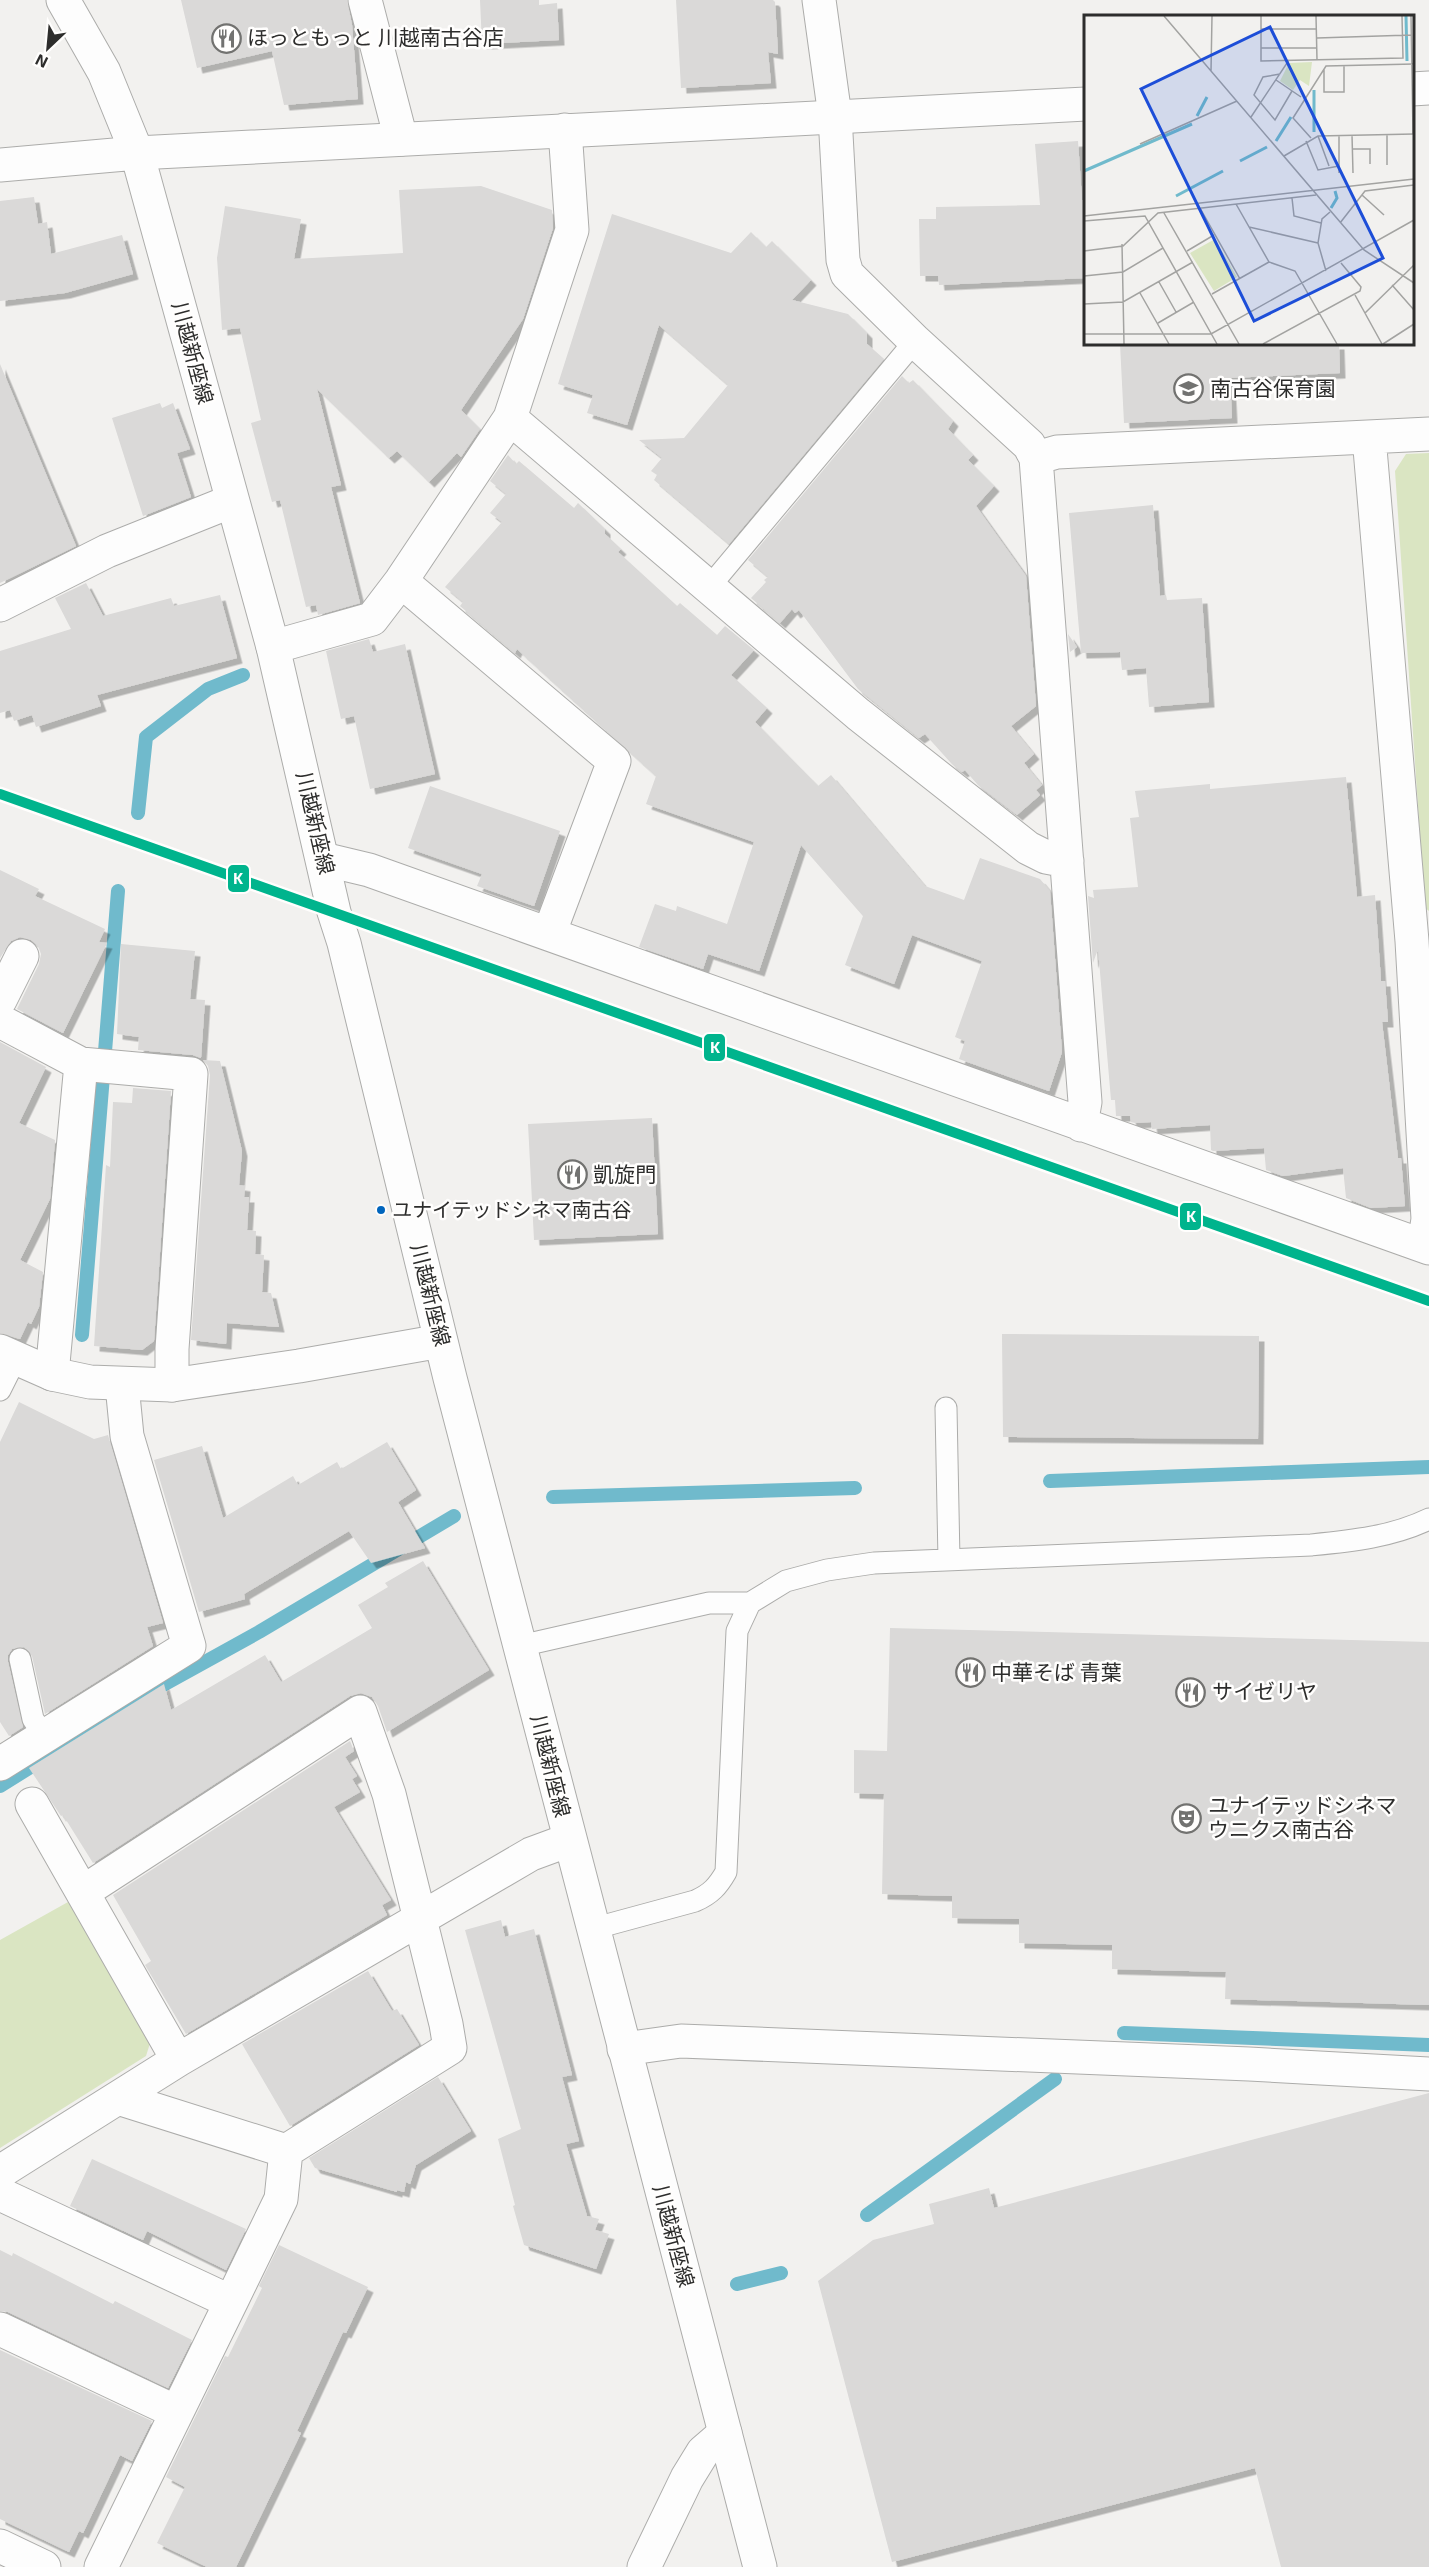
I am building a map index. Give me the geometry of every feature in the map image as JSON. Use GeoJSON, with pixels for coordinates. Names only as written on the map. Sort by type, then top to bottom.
{"type":"FeatureCollection","features":[{"type":"Feature","properties":{"kind":"street","name":"川越新座線"},"geometry":{"type":"LineString","coordinates":[[63,0],[104,72],[137,153],[273,647],[441,1341],[592,1929],[760,2567]]}},
{"type":"Feature","properties":{"kind":"street"},"geometry":{"type":"LineString","coordinates":[[365,0],[401,139]]}},
{"type":"Feature","properties":{"kind":"street"},"geometry":{"type":"LineString","coordinates":[[819,0],[835,116],[843,260],[848,274],[915,341],[1029,445],[1036,458],[1085,1102],[1081,1125]]}},
{"type":"Feature","properties":{"kind":"street"},"geometry":{"type":"LineString","coordinates":[[1414,89],[1429,88]]}},
{"type":"Feature","properties":{"kind":"street"},"geometry":{"type":"LineString","coordinates":[[0,165],[137,153],[1084,104]]}},
{"type":"Feature","properties":{"kind":"street"},"geometry":{"type":"LineString","coordinates":[[273,647],[372,618],[401,581],[510,418],[572,230],[565,130]]}},
{"type":"Feature","properties":{"kind":"street"},"geometry":{"type":"LineString","coordinates":[[510,418],[858,714],[1028,848],[1046,858],[1067,861]]}},
{"type":"Feature","properties":{"kind":"street"},"geometry":{"type":"LineString","coordinates":[[1036,458],[1057,452],[1429,434]]}},
{"type":"Feature","properties":{"kind":"street"},"geometry":{"type":"LineString","coordinates":[[323,859],[369,870],[1427,1247],[1420,940],[1369,437]]}},
{"type":"Feature","properties":{"kind":"street"},"geometry":{"type":"LineString","coordinates":[[0,605],[107,551],[232,501]]}},
{"type":"Feature","properties":{"kind":"street"},"geometry":{"type":"LineString","coordinates":[[401,581],[614,761],[549,934]]}},
{"type":"Feature","properties":{"kind":"street"},"geometry":{"type":"LineString","coordinates":[[0,1000],[22,957]]}},
{"type":"Feature","properties":{"kind":"street"},"geometry":{"type":"LineString","coordinates":[[0,1021],[81,1064],[191,1074],[172,1349],[172,1385]]}},
{"type":"Feature","properties":{"kind":"street"},"geometry":{"type":"LineString","coordinates":[[52,1374],[81,1064]]}},
{"type":"Feature","properties":{"kind":"street"},"geometry":{"type":"LineString","coordinates":[[8,1354],[52,1374],[90,1382],[122,1385],[172,1385],[441,1341]]}},
{"type":"Feature","properties":{"kind":"street"},"geometry":{"type":"LineString","coordinates":[[0,1764],[189,1646],[127,1436],[122,1385]]}},
{"type":"Feature","properties":{"kind":"street"},"geometry":{"type":"LineString","coordinates":[[84,1892],[360,1712],[389,1794],[450,2048],[286,2151],[118,2098]]}},
{"type":"Feature","properties":{"kind":"street"},"geometry":{"type":"LineString","coordinates":[[32,1804],[178,2060]]}},
{"type":"Feature","properties":{"kind":"street"},"geometry":{"type":"LineString","coordinates":[[0,2172],[178,2060],[531,1854],[569,1840]]}},
{"type":"Feature","properties":{"kind":"street"},"geometry":{"type":"LineString","coordinates":[[624,2049],[681,2041],[1249,2064],[1429,2074]]}},
{"type":"Feature","properties":{"kind":"street"},"geometry":{"type":"LineString","coordinates":[[101,2567],[281,2199],[286,2151]]}},
{"type":"Feature","properties":{"kind":"street"},"geometry":{"type":"LineString","coordinates":[[0,2194],[231,2302]]}},
{"type":"Feature","properties":{"kind":"street"},"geometry":{"type":"LineString","coordinates":[[0,2329],[176,2412]]}},
{"type":"Feature","properties":{"kind":"street"},"geometry":{"type":"LineString","coordinates":[[644,2567],[687,2478],[703,2452],[725,2433]]}},
{"type":"Feature","properties":{"kind":"street"},"geometry":{"type":"LineString","coordinates":[[0,2546],[44,2567]]}},
{"type":"Feature","properties":{"kind":"lane"},"geometry":{"type":"LineString","coordinates":[[710,586],[915,341]]}},
{"type":"Feature","properties":{"kind":"lane"},"geometry":{"type":"LineString","coordinates":[[0,1390],[8,1354]]}},
{"type":"Feature","properties":{"kind":"lane"},"geometry":{"type":"LineString","coordinates":[[946,1408],[949,1560]]}},
{"type":"Feature","properties":{"kind":"lane"},"geometry":{"type":"LineString","coordinates":[[520,1646],[709,1603],[750,1603],[786,1581],[827,1570],[874,1563],[1311,1545],[1365,1539],[1413,1526],[1429,1519]]}},
{"type":"Feature","properties":{"kind":"lane"},"geometry":{"type":"LineString","coordinates":[[592,1929],[707,1896],[718,1886],[726,1872],[736,1643],[737,1632],[750,1603]]}},
{"type":"Feature","properties":{"kind":"lane"},"geometry":{"type":"LineString","coordinates":[[20,1659],[33,1719],[44,1736]]}},
{"type":"Feature","properties":{"kind":"green space"},"geometry":{"type":"Polygon","coordinates":[[[1429,453],[1429,911],[1425,908],[1395,471],[1406,454],[1429,453]]]}},
{"type":"Feature","properties":{"kind":"green space"},"geometry":{"type":"Polygon","coordinates":[[[68,1902],[152,2037],[146,2056],[0,2148],[0,1940],[68,1902]]]}},
{"type":"Feature","properties":{"kind":"building"},"geometry":{"type":"Polygon","coordinates":[[[181,0],[347,0],[352,25],[358,99],[284,105],[272,51],[197,68],[181,0]]]}},
{"type":"Feature","properties":{"kind":"building"},"geometry":{"type":"Polygon","coordinates":[[[480,0],[539,0],[539,5],[557,3],[559,40],[482,44],[480,0]]]}},
{"type":"Feature","properties":{"kind":"building"},"geometry":{"type":"Polygon","coordinates":[[[676,0],[773,0],[775,2],[778,54],[768,52],[771,83],[681,88],[676,0]]]}},
{"type":"Feature","properties":{"kind":"building"},"geometry":{"type":"Polygon","coordinates":[[[1078,141],[1082,200],[1084,200],[1084,278],[939,285],[938,276],[920,276],[919,219],[936,219],[936,207],[1040,205],[1035,144],[1078,141]]]}},
{"type":"Feature","properties":{"kind":"building"},"geometry":{"type":"Polygon","coordinates":[[[481,186],[552,210],[553,228],[523,319],[461,410],[480,429],[461,457],[457,453],[429,482],[397,451],[389,458],[317,389],[341,485],[331,487],[360,603],[318,615],[316,605],[306,607],[280,500],[272,502],[251,423],[261,420],[240,328],[222,330],[217,258],[225,206],[301,219],[294,259],[403,253],[399,190],[481,186]]]}},
{"type":"Feature","properties":{"kind":"building"},"geometry":{"type":"Polygon","coordinates":[[[34,197],[38,224],[47,222],[51,254],[122,235],[133,274],[65,293],[0,301],[0,201],[34,197]]]}},
{"type":"Feature","properties":{"kind":"building"},"geometry":{"type":"Polygon","coordinates":[[[612,214],[731,253],[751,232],[766,247],[772,241],[811,280],[792,300],[848,314],[867,333],[867,344],[884,359],[729,544],[654,480],[657,475],[651,471],[662,458],[639,440],[684,438],[728,385],[659,325],[627,425],[587,413],[593,395],[558,384],[612,214]]]}},
{"type":"Feature","properties":{"kind":"building"},"geometry":{"type":"Polygon","coordinates":[[[1120,345],[1339,345],[1340,373],[1230,378],[1232,418],[1124,423],[1120,345]]]}},
{"type":"Feature","properties":{"kind":"building"},"geometry":{"type":"Polygon","coordinates":[[[0,364],[76,546],[0,583],[0,364]]]}},
{"type":"Feature","properties":{"kind":"building"},"geometry":{"type":"Polygon","coordinates":[[[902,376],[909,383],[913,380],[953,421],[948,429],[973,455],[968,460],[994,486],[976,506],[1026,576],[1036,706],[1011,726],[1034,754],[1024,763],[1042,785],[1036,790],[1040,795],[1017,815],[978,785],[965,770],[962,772],[952,764],[925,734],[919,738],[858,689],[799,610],[795,613],[792,609],[780,623],[751,598],[768,577],[748,560],[902,376]]]}},
{"type":"Feature","properties":{"kind":"building"},"geometry":{"type":"Polygon","coordinates":[[[160,403],[162,408],[173,403],[190,449],[177,453],[191,497],[143,516],[112,418],[160,403]]]}},
{"type":"Feature","properties":{"kind":"building"},"geometry":{"type":"Polygon","coordinates":[[[508,455],[516,464],[519,461],[574,508],[578,503],[605,529],[605,534],[621,549],[618,552],[677,606],[680,603],[717,635],[725,626],[754,650],[731,675],[767,708],[755,722],[818,786],[831,775],[925,886],[964,900],[980,858],[1040,879],[1050,891],[1062,1052],[1049,1091],[959,1059],[965,1041],[955,1037],[982,961],[912,935],[894,984],[845,965],[863,916],[801,845],[759,971],[708,954],[703,969],[639,947],[655,904],[676,911],[677,906],[727,924],[754,842],[646,804],[656,776],[517,649],[515,653],[460,606],[463,602],[445,587],[502,522],[490,513],[506,494],[490,481],[508,455]]]}},
{"type":"Feature","properties":{"kind":"building"},"geometry":{"type":"Polygon","coordinates":[[[1153,505],[1160,596],[1166,595],[1167,600],[1202,598],[1209,702],[1149,707],[1146,668],[1122,670],[1120,652],[1081,653],[1069,513],[1153,505]]]}},
{"type":"Feature","properties":{"kind":"building"},"geometry":{"type":"Polygon","coordinates":[[[86,583],[103,616],[171,598],[174,606],[220,595],[237,658],[97,695],[101,706],[36,727],[32,715],[14,721],[10,710],[0,713],[0,651],[71,629],[55,598],[86,583]]]}},
{"type":"Feature","properties":{"kind":"building"},"geometry":{"type":"Polygon","coordinates":[[[1068,634],[1077,647],[1070,652],[1068,634]]]}},
{"type":"Feature","properties":{"kind":"building"},"geometry":{"type":"Polygon","coordinates":[[[369,639],[373,652],[405,644],[435,774],[370,789],[354,716],[341,719],[326,651],[369,639]]]}},
{"type":"Feature","properties":{"kind":"building"},"geometry":{"type":"Polygon","coordinates":[[[1346,777],[1357,897],[1375,895],[1381,981],[1385,981],[1388,1022],[1382,1022],[1398,1158],[1401,1158],[1405,1206],[1371,1208],[1346,1198],[1343,1168],[1283,1176],[1266,1170],[1264,1148],[1213,1151],[1211,1150],[1210,1125],[1152,1129],[1151,1122],[1135,1123],[1131,1122],[1130,1116],[1116,1116],[1115,1100],[1111,1100],[1098,949],[1093,963],[1088,896],[1094,898],[1093,890],[1138,887],[1130,818],[1139,817],[1135,791],[1210,784],[1210,789],[1346,777]]]}},
{"type":"Feature","properties":{"kind":"building"},"geometry":{"type":"Polygon","coordinates":[[[430,786],[560,831],[534,906],[477,886],[482,874],[408,848],[430,786]]]}},
{"type":"Feature","properties":{"kind":"building"},"geometry":{"type":"Polygon","coordinates":[[[0,870],[39,889],[35,896],[105,929],[99,942],[107,943],[63,1033],[17,1009],[39,964],[41,954],[38,946],[31,940],[20,937],[11,941],[0,958],[0,870]]]}},
{"type":"Feature","properties":{"kind":"building"},"geometry":{"type":"Polygon","coordinates":[[[121,944],[195,951],[190,999],[205,1000],[201,1058],[193,1055],[138,1050],[139,1037],[117,1034],[121,944]]]}},
{"type":"Feature","properties":{"kind":"building"},"geometry":{"type":"Polygon","coordinates":[[[0,1042],[46,1067],[19,1123],[55,1140],[50,1199],[20,1260],[43,1272],[39,1307],[31,1324],[28,1322],[20,1339],[0,1333],[0,1042]]]}},
{"type":"Feature","properties":{"kind":"building"},"geometry":{"type":"Polygon","coordinates":[[[203,1060],[220,1061],[242,1151],[239,1185],[245,1186],[244,1197],[249,1197],[247,1230],[256,1231],[255,1254],[264,1255],[262,1292],[271,1293],[279,1327],[227,1323],[226,1344],[191,1340],[210,1075],[208,1066],[203,1060]]]}},
{"type":"Feature","properties":{"kind":"building"},"geometry":{"type":"Polygon","coordinates":[[[133,1088],[171,1091],[154,1341],[142,1350],[94,1346],[106,1165],[110,1167],[113,1102],[132,1103],[133,1088]]]}},
{"type":"Feature","properties":{"kind":"building"},"geometry":{"type":"Polygon","coordinates":[[[652,1118],[658,1234],[534,1240],[528,1124],[652,1118]]]}},
{"type":"Feature","properties":{"kind":"building"},"geometry":{"type":"Polygon","coordinates":[[[1002,1334],[1259,1336],[1258,1439],[1003,1437],[1002,1334]]]}},
{"type":"Feature","properties":{"kind":"building"},"geometry":{"type":"Polygon","coordinates":[[[19,1402],[94,1439],[108,1435],[163,1623],[147,1627],[153,1646],[45,1714],[32,1656],[24,1647],[12,1649],[8,1655],[8,1662],[23,1727],[9,1736],[0,1722],[0,1442],[19,1402]]]}},
{"type":"Feature","properties":{"kind":"building"},"geometry":{"type":"Polygon","coordinates":[[[387,1442],[416,1490],[398,1502],[425,1548],[371,1563],[349,1531],[244,1594],[245,1599],[199,1612],[154,1460],[202,1446],[223,1518],[293,1476],[298,1485],[337,1462],[341,1469],[387,1442]]]}},
{"type":"Feature","properties":{"kind":"building"},"geometry":{"type":"Polygon","coordinates":[[[423,1561],[489,1670],[387,1732],[378,1706],[372,1697],[361,1693],[350,1696],[93,1863],[63,1815],[61,1816],[29,1768],[164,1684],[171,1710],[265,1655],[281,1682],[372,1628],[358,1605],[388,1587],[385,1583],[423,1561]]]}},
{"type":"Feature","properties":{"kind":"building"},"geometry":{"type":"Polygon","coordinates":[[[890,1628],[1429,1642],[1429,2005],[1225,1999],[1226,1972],[1112,1969],[1112,1945],[1019,1943],[1019,1919],[952,1918],[952,1896],[882,1894],[884,1794],[854,1793],[854,1750],[887,1751],[890,1628]]]}},
{"type":"Feature","properties":{"kind":"building"},"geometry":{"type":"Polygon","coordinates":[[[350,1741],[354,1751],[345,1757],[357,1776],[352,1779],[360,1792],[334,1807],[391,1900],[382,1905],[387,1915],[186,2034],[145,1965],[151,1961],[113,1895],[350,1741]]]}},
{"type":"Feature","properties":{"kind":"building"},"geometry":{"type":"Polygon","coordinates":[[[501,1920],[505,1937],[534,1929],[572,2075],[562,2077],[579,2141],[566,2144],[587,2216],[599,2219],[595,2230],[609,2234],[596,2269],[524,2245],[513,2206],[515,2205],[498,2139],[521,2129],[465,1930],[501,1920]]]}},
{"type":"Feature","properties":{"kind":"building"},"geometry":{"type":"Polygon","coordinates":[[[368,1971],[392,2011],[397,2009],[419,2045],[290,2126],[242,2044],[368,1971]]]}},
{"type":"Feature","properties":{"kind":"building"},"geometry":{"type":"Polygon","coordinates":[[[438,2077],[471,2131],[416,2165],[410,2184],[406,2182],[404,2192],[397,2190],[397,2192],[315,2168],[309,2158],[438,2077]]]}},
{"type":"Feature","properties":{"kind":"building"},"geometry":{"type":"Polygon","coordinates":[[[1429,2093],[1429,2567],[1281,2567],[1255,2468],[892,2562],[818,2281],[873,2240],[934,2224],[929,2204],[989,2188],[994,2208],[1429,2093]]]}},
{"type":"Feature","properties":{"kind":"building"},"geometry":{"type":"Polygon","coordinates":[[[92,2159],[246,2229],[226,2270],[147,2231],[143,2240],[70,2206],[92,2159]]]}},
{"type":"Feature","properties":{"kind":"building"},"geometry":{"type":"Polygon","coordinates":[[[279,2245],[368,2287],[346,2333],[343,2332],[297,2431],[301,2433],[236,2567],[207,2567],[157,2543],[185,2487],[166,2477],[225,2356],[228,2357],[262,2288],[259,2286],[279,2245]]]}},
{"type":"Feature","properties":{"kind":"building"},"geometry":{"type":"Polygon","coordinates":[[[0,2250],[12,2256],[13,2253],[113,2304],[115,2301],[192,2340],[168,2388],[8,2312],[0,2311],[0,2250]]]}},
{"type":"Feature","properties":{"kind":"building"},"geometry":{"type":"Polygon","coordinates":[[[0,2350],[152,2421],[132,2461],[120,2455],[83,2533],[79,2531],[69,2552],[0,2519],[0,2350]]]}},
{"type":"Feature","properties":{"kind":"waterway"},"geometry":{"type":"LineString","coordinates":[[138,813],[146,737],[208,689],[243,675]]}},
{"type":"Feature","properties":{"kind":"waterway"},"geometry":{"type":"LineString","coordinates":[[82,1335],[118,891]]}},
{"type":"Feature","properties":{"kind":"waterway"},"geometry":{"type":"LineString","coordinates":[[1050,1481],[1429,1467]]}},
{"type":"Feature","properties":{"kind":"waterway"},"geometry":{"type":"LineString","coordinates":[[553,1497],[855,1488]]}},
{"type":"Feature","properties":{"kind":"waterway"},"geometry":{"type":"LineString","coordinates":[[0,1786],[156,1689],[259,1632],[454,1516]]}},
{"type":"Feature","properties":{"kind":"waterway"},"geometry":{"type":"LineString","coordinates":[[1124,2033],[1429,2045]]}},
{"type":"Feature","properties":{"kind":"waterway"},"geometry":{"type":"LineString","coordinates":[[867,2215],[1055,2079]]}},
{"type":"Feature","properties":{"kind":"waterway"},"geometry":{"type":"LineString","coordinates":[[737,2284],[781,2273]]}},
{"type":"Feature","properties":{"kind":"transit line","name":"K"},"geometry":{"type":"LineString","coordinates":[[0,794],[1429,1301]]}},
{"type":"Feature","properties":{"kind":"place","name":"ほっともっと 川越南古谷店"},"geometry":{"type":"Point","coordinates":[226,38]}},
{"type":"Feature","properties":{"kind":"place","name":"南古谷保育園"},"geometry":{"type":"Point","coordinates":[1189,389]}},
{"type":"Feature","properties":{"kind":"place","name":"凱旋門"},"geometry":{"type":"Point","coordinates":[572,1175]}},
{"type":"Feature","properties":{"kind":"place","name":"ユナイテッドシネマ南古谷"},"geometry":{"type":"Point","coordinates":[381,1210]}},
{"type":"Feature","properties":{"kind":"place","name":"中華そば 青葉"},"geometry":{"type":"Point","coordinates":[970,1673]}},
{"type":"Feature","properties":{"kind":"place","name":"サイゼリヤ"},"geometry":{"type":"Point","coordinates":[1191,1692]}},
{"type":"Feature","properties":{"kind":"place","name":"ユナイテッドシネマ ウニクス南古谷"},"geometry":{"type":"Point","coordinates":[1187,1818]}}]}
